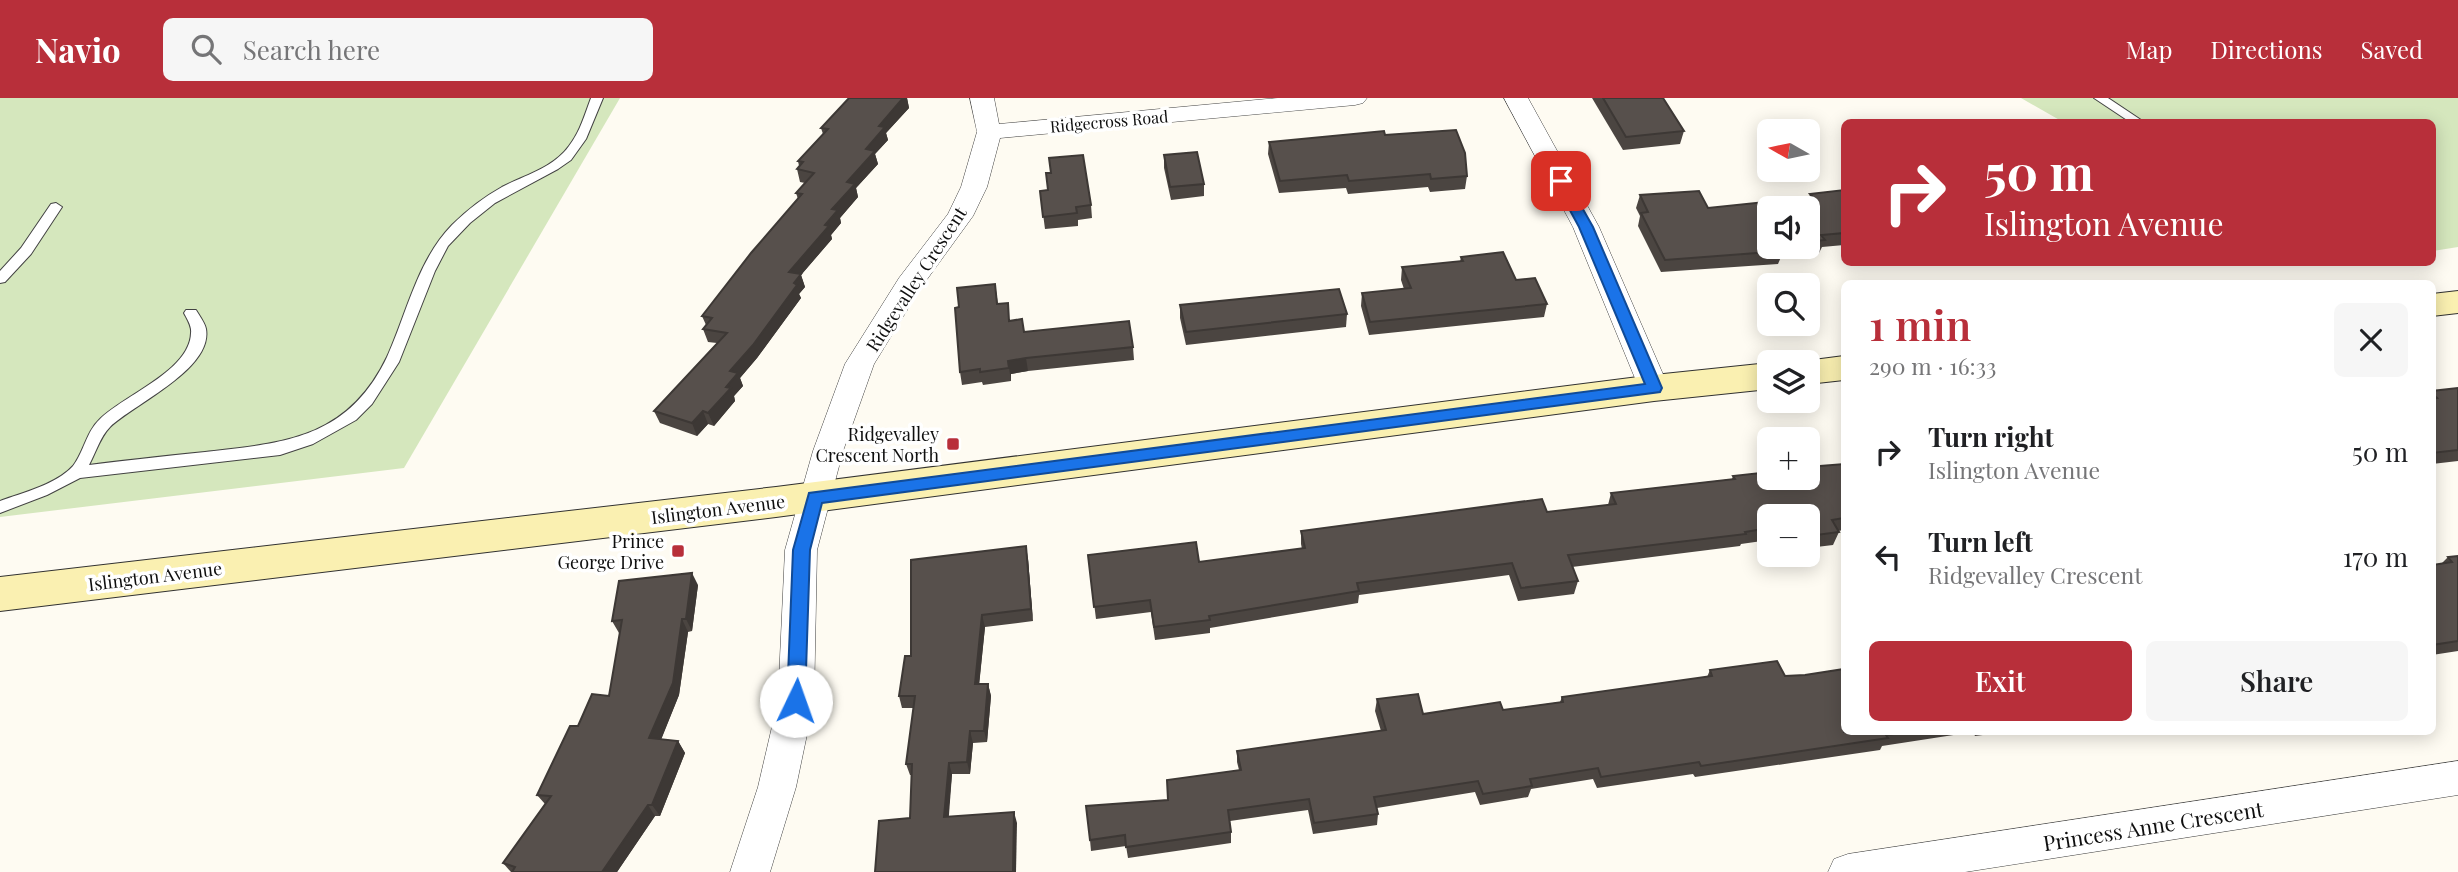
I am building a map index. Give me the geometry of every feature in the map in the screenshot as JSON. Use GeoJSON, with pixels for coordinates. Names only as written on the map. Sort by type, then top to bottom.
{"type":"FeatureCollection","features":[{"type":"Feature","properties":{"kind":"main road"},"geometry":{"type":"LineString","coordinates":[[2436,305],[2458,302]]}},
{"type":"Feature","properties":{"kind":"main road"},"geometry":{"type":"LineString","coordinates":[[1820,371],[1841,368]]}},
{"type":"Feature","properties":{"kind":"main road","name":"Islington Avenue"},"geometry":{"type":"LineString","coordinates":[[0,594],[815,498],[1654,388],[1757,377]]}},
{"type":"Feature","properties":{"kind":"street","name":"Ridgevalley Crescent"},"geometry":{"type":"LineString","coordinates":[[815,498],[828,451],[860,364],[909,284],[960,216],[974,187],[989,132],[982,98]]}},
{"type":"Feature","properties":{"kind":"street","name":"Ridgecross Road"},"geometry":{"type":"LineString","coordinates":[[989,132],[1355,98]]}},
{"type":"Feature","properties":{"kind":"street"},"geometry":{"type":"LineString","coordinates":[[1516,98],[1586,227],[1654,388]]}},
{"type":"Feature","properties":{"kind":"street"},"geometry":{"type":"LineString","coordinates":[[750,872],[777,787],[796,701],[802,550],[815,498]]}},
{"type":"Feature","properties":{"kind":"street","name":"Princess Anne Crescent"},"geometry":{"type":"LineString","coordinates":[[1848,872],[2458,778]]}},
{"type":"Feature","properties":{"kind":"lane"},"geometry":{"type":"LineString","coordinates":[[0,507],[43,490],[77,472],[280,449],[306,443],[332,431],[361,409],[379,386],[413,313],[435,255],[449,236],[478,208],[498,194],[562,162],[574,150],[597,98]]}},
{"type":"Feature","properties":{"kind":"lane"},"geometry":{"type":"LineString","coordinates":[[2100,98],[2133,119]]}},
{"type":"Feature","properties":{"kind":"lane"},"geometry":{"type":"LineString","coordinates":[[0,279],[26,251],[56,206]]}},
{"type":"Feature","properties":{"kind":"lane"},"geometry":{"type":"LineString","coordinates":[[77,472],[105,422],[178,369],[193,351],[201,333],[200,324],[191,313]]}},
{"type":"Feature","properties":{"kind":"green space"},"geometry":{"type":"Polygon","coordinates":[[[0,98],[620,98],[404,468],[0,517],[0,98]]]}},
{"type":"Feature","properties":{"kind":"green space"},"geometry":{"type":"Polygon","coordinates":[[[2021,98],[2458,98],[2458,247],[2436,251],[2436,119],[2058,119],[2021,98]]]}},
{"type":"Feature","properties":{"kind":"building"},"geometry":{"type":"Polygon","coordinates":[[[849,98],[903,98],[879,126],[885,127],[866,149],[875,151],[847,182],[855,184],[832,209],[838,210],[825,225],[829,226],[789,272],[801,274],[794,283],[797,285],[753,345],[730,371],[738,373],[726,387],[731,388],[708,413],[703,411],[692,423],[654,411],[727,333],[703,329],[712,318],[702,316],[802,194],[796,193],[814,173],[797,169],[803,162],[798,161],[828,129],[821,128],[849,98]]]}},
{"type":"Feature","properties":{"kind":"building"},"geometry":{"type":"Polygon","coordinates":[[[1603,98],[1663,98],[1684,131],[1626,137],[1603,98]]]}},
{"type":"Feature","properties":{"kind":"building"},"geometry":{"type":"Polygon","coordinates":[[[1456,130],[1465,153],[1467,176],[1431,179],[1430,174],[1349,181],[1347,175],[1280,181],[1269,142],[1384,131],[1385,135],[1456,130]]]}},
{"type":"Feature","properties":{"kind":"building"},"geometry":{"type":"Polygon","coordinates":[[[1197,152],[1204,184],[1170,187],[1164,155],[1197,152]]]}},
{"type":"Feature","properties":{"kind":"building"},"geometry":{"type":"Polygon","coordinates":[[[1083,155],[1091,205],[1076,207],[1077,213],[1043,217],[1040,191],[1048,190],[1046,173],[1051,173],[1049,158],[1083,155]]]}},
{"type":"Feature","properties":{"kind":"building"},"geometry":{"type":"Polygon","coordinates":[[[1841,190],[1841,233],[1821,235],[1825,240],[1820,241],[1820,196],[1810,194],[1841,190]]]}},
{"type":"Feature","properties":{"kind":"building"},"geometry":{"type":"Polygon","coordinates":[[[1699,191],[1708,208],[1757,203],[1757,253],[1665,260],[1641,213],[1648,212],[1640,195],[1699,191]]]}},
{"type":"Feature","properties":{"kind":"building"},"geometry":{"type":"Polygon","coordinates":[[[1503,252],[1516,280],[1535,278],[1547,304],[1370,322],[1362,293],[1411,288],[1402,267],[1463,261],[1461,257],[1503,252]]]}},
{"type":"Feature","properties":{"kind":"building"},"geometry":{"type":"Polygon","coordinates":[[[995,284],[997,304],[1008,303],[1009,321],[1022,319],[1024,332],[1129,321],[1133,347],[1026,358],[1008,361],[1009,368],[960,372],[955,308],[959,307],[957,288],[995,284]]]}},
{"type":"Feature","properties":{"kind":"building"},"geometry":{"type":"Polygon","coordinates":[[[1339,289],[1347,314],[1186,332],[1180,305],[1339,289]]]}},
{"type":"Feature","properties":{"kind":"building"},"geometry":{"type":"Polygon","coordinates":[[[2458,388],[2458,450],[2436,453],[2436,391],[2458,388]]]}},
{"type":"Feature","properties":{"kind":"building"},"geometry":{"type":"Polygon","coordinates":[[[1841,464],[1841,518],[1832,520],[1839,532],[1820,535],[1820,504],[1757,504],[1757,530],[1745,532],[1746,534],[1568,555],[1578,581],[1521,588],[1512,563],[1357,583],[1359,591],[1209,616],[1210,620],[1154,627],[1150,600],[1094,607],[1088,555],[1196,542],[1199,562],[1305,548],[1301,531],[1542,499],[1547,512],[1616,504],[1611,493],[1735,479],[1733,476],[1757,473],[1757,490],[1820,490],[1820,466],[1841,464]]]}},
{"type":"Feature","properties":{"kind":"building"},"geometry":{"type":"Polygon","coordinates":[[[1026,546],[1031,609],[982,615],[975,684],[988,684],[984,731],[970,731],[967,762],[949,763],[944,817],[1014,812],[1013,872],[875,872],[879,821],[910,818],[912,764],[906,764],[915,696],[899,696],[905,656],[911,656],[911,560],[1026,546]]]}},
{"type":"Feature","properties":{"kind":"building"},"geometry":{"type":"Polygon","coordinates":[[[2458,556],[2458,641],[2436,644],[2436,564],[2452,562],[2448,557],[2458,556]]]}},
{"type":"Feature","properties":{"kind":"building"},"geometry":{"type":"Polygon","coordinates":[[[692,573],[673,683],[649,738],[678,741],[652,805],[648,805],[602,872],[512,872],[515,867],[503,863],[551,796],[537,795],[570,726],[578,726],[592,694],[609,696],[622,620],[612,621],[619,581],[692,573]]]}},
{"type":"Feature","properties":{"kind":"building"},"geometry":{"type":"Polygon","coordinates":[[[1777,661],[1785,676],[1841,669],[1841,735],[1886,735],[1888,738],[1701,766],[1699,762],[1601,777],[1598,768],[1530,779],[1532,786],[1483,794],[1478,781],[1374,797],[1378,814],[1314,823],[1309,799],[1228,810],[1231,832],[1126,847],[1125,835],[1090,840],[1086,806],[1168,800],[1167,780],[1241,770],[1237,751],[1386,730],[1377,699],[1418,694],[1423,714],[1500,702],[1503,710],[1563,702],[1562,697],[1712,676],[1710,670],[1777,661]]]}},
{"type":"Feature","properties":{"kind":"place","name":"Ridgevalley Crescent North"},"geometry":{"type":"Point","coordinates":[953,444]}},
{"type":"Feature","properties":{"kind":"place","name":"Prince George Drive"},"geometry":{"type":"Point","coordinates":[678,551]}},
{"type":"Feature","properties":{"kind":"route"},"geometry":{"type":"LineString","coordinates":[[796,701],[802,550],[815,498],[1654,388],[1586,227],[1561,181]]}}]}
